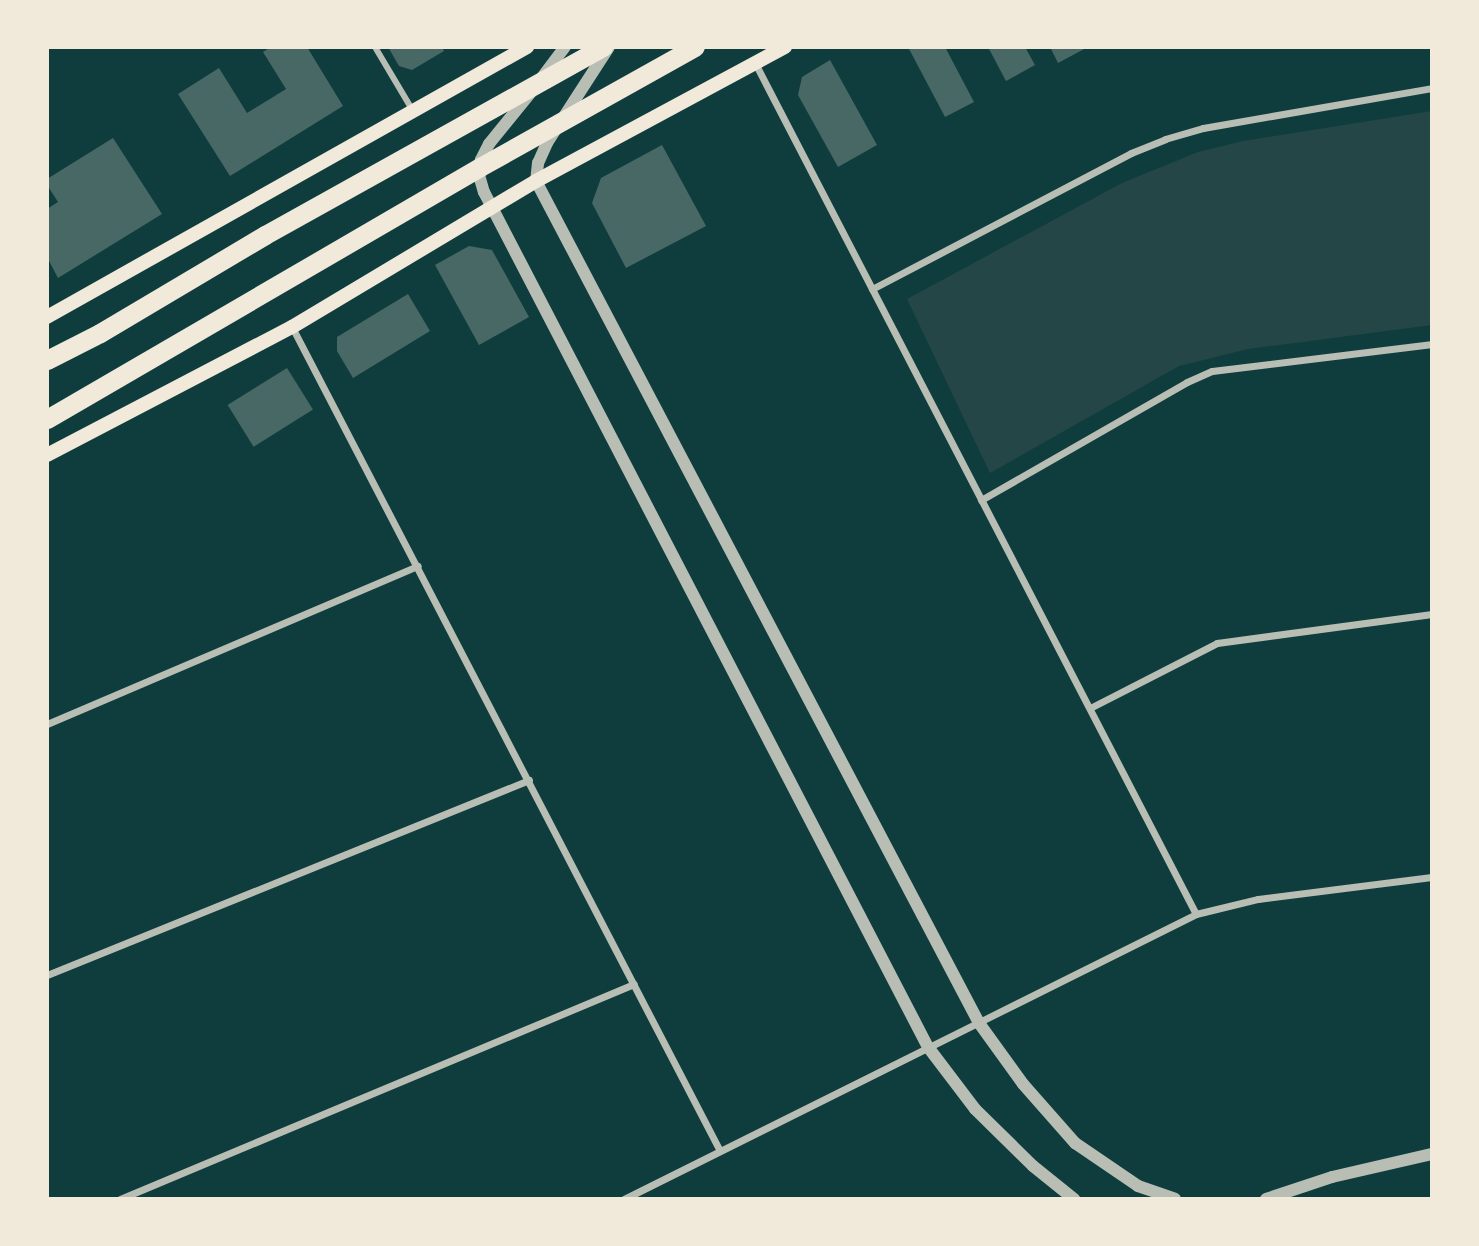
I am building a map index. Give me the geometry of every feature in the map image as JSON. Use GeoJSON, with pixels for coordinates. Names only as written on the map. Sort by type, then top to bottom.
{"type":"FeatureCollection","features":[{"type":"Feature","properties":{"kind":"highway"},"geometry":{"type":"LineString","coordinates":[[47,360],[100,333],[265,234],[603,47]]}},
{"type":"Feature","properties":{"kind":"highway"},"geometry":{"type":"LineString","coordinates":[[47,419],[480,167],[695,47]]}},
{"type":"Feature","properties":{"kind":"main road"},"geometry":{"type":"LineString","coordinates":[[47,317],[527,47]]}},
{"type":"Feature","properties":{"kind":"main road"},"geometry":{"type":"LineString","coordinates":[[47,455],[292,327],[536,181],[785,47]]}},
{"type":"Feature","properties":{"kind":"street"},"geometry":{"type":"LineString","coordinates":[[375,47],[413,111]]}},
{"type":"Feature","properties":{"kind":"street"},"geometry":{"type":"LineString","coordinates":[[565,47],[489,144],[478,175],[492,208],[928,1047],[975,1110],[1033,1166],[1074,1199]]}},
{"type":"Feature","properties":{"kind":"street"},"geometry":{"type":"LineString","coordinates":[[609,47],[558,123],[538,163],[536,181],[979,1023],[1023,1084],[1076,1143],[1138,1186],[1175,1199]]}},
{"type":"Feature","properties":{"kind":"street"},"geometry":{"type":"LineString","coordinates":[[755,63],[1196,914]]}},
{"type":"Feature","properties":{"kind":"street"},"geometry":{"type":"LineString","coordinates":[[872,289],[1131,153],[1165,139],[1203,128],[1432,88]]}},
{"type":"Feature","properties":{"kind":"street"},"geometry":{"type":"LineString","coordinates":[[292,327],[719,1149]]}},
{"type":"Feature","properties":{"kind":"street"},"geometry":{"type":"LineString","coordinates":[[981,500],[1187,382],[1212,371],[1432,344]]}},
{"type":"Feature","properties":{"kind":"street"},"geometry":{"type":"LineString","coordinates":[[47,724],[418,566]]}},
{"type":"Feature","properties":{"kind":"street"},"geometry":{"type":"LineString","coordinates":[[1090,708],[1217,643],[1432,614]]}},
{"type":"Feature","properties":{"kind":"street"},"geometry":{"type":"LineString","coordinates":[[47,975],[528,780]]}},
{"type":"Feature","properties":{"kind":"street"},"geometry":{"type":"LineString","coordinates":[[624,1199],[719,1149],[1196,914],[1258,899],[1432,877]]}},
{"type":"Feature","properties":{"kind":"street"},"geometry":{"type":"LineString","coordinates":[[120,1199],[634,984]]}},
{"type":"Feature","properties":{"kind":"street"},"geometry":{"type":"LineString","coordinates":[[1266,1199],[1332,1177],[1432,1154]]}},
{"type":"Feature","properties":{"kind":"shaded area"},"geometry":{"type":"Polygon","coordinates":[[[1432,111],[1432,325],[1248,349],[1179,366],[990,473],[907,299],[1122,183],[1198,152],[1243,141],[1432,111]]]}},
{"type":"Feature","properties":{"kind":"building"},"geometry":{"type":"Polygon","coordinates":[[[271,47],[307,47],[343,106],[230,176],[178,94],[219,68],[247,113],[286,89],[263,52],[271,47]]]}},
{"type":"Feature","properties":{"kind":"building"},"geometry":{"type":"Polygon","coordinates":[[[388,47],[442,47],[444,51],[412,70],[399,66],[388,47]]]}},
{"type":"Feature","properties":{"kind":"building"},"geometry":{"type":"Polygon","coordinates":[[[908,47],[945,47],[974,102],[945,117],[908,47]]]}},
{"type":"Feature","properties":{"kind":"building"},"geometry":{"type":"Polygon","coordinates":[[[988,47],[1025,47],[1035,65],[1006,81],[988,47]]]}},
{"type":"Feature","properties":{"kind":"building"},"geometry":{"type":"Polygon","coordinates":[[[1050,47],[1088,47],[1058,63],[1050,47]]]}},
{"type":"Feature","properties":{"kind":"building"},"geometry":{"type":"Polygon","coordinates":[[[830,60],[877,145],[838,167],[798,95],[802,77],[830,60]]]}},
{"type":"Feature","properties":{"kind":"building"},"geometry":{"type":"Polygon","coordinates":[[[113,138],[162,214],[58,278],[47,257],[47,209],[58,202],[47,185],[47,179],[113,138]]]}},
{"type":"Feature","properties":{"kind":"building"},"geometry":{"type":"Polygon","coordinates":[[[662,145],[706,226],[626,268],[592,203],[601,178],[662,145]]]}},
{"type":"Feature","properties":{"kind":"building"},"geometry":{"type":"Polygon","coordinates":[[[469,246],[492,250],[529,317],[479,345],[435,265],[469,246]]]}},
{"type":"Feature","properties":{"kind":"building"},"geometry":{"type":"Polygon","coordinates":[[[408,294],[430,331],[353,378],[337,351],[337,337],[408,294]]]}},
{"type":"Feature","properties":{"kind":"building"},"geometry":{"type":"Polygon","coordinates":[[[287,368],[313,410],[254,447],[228,405],[287,368]]]}}]}
